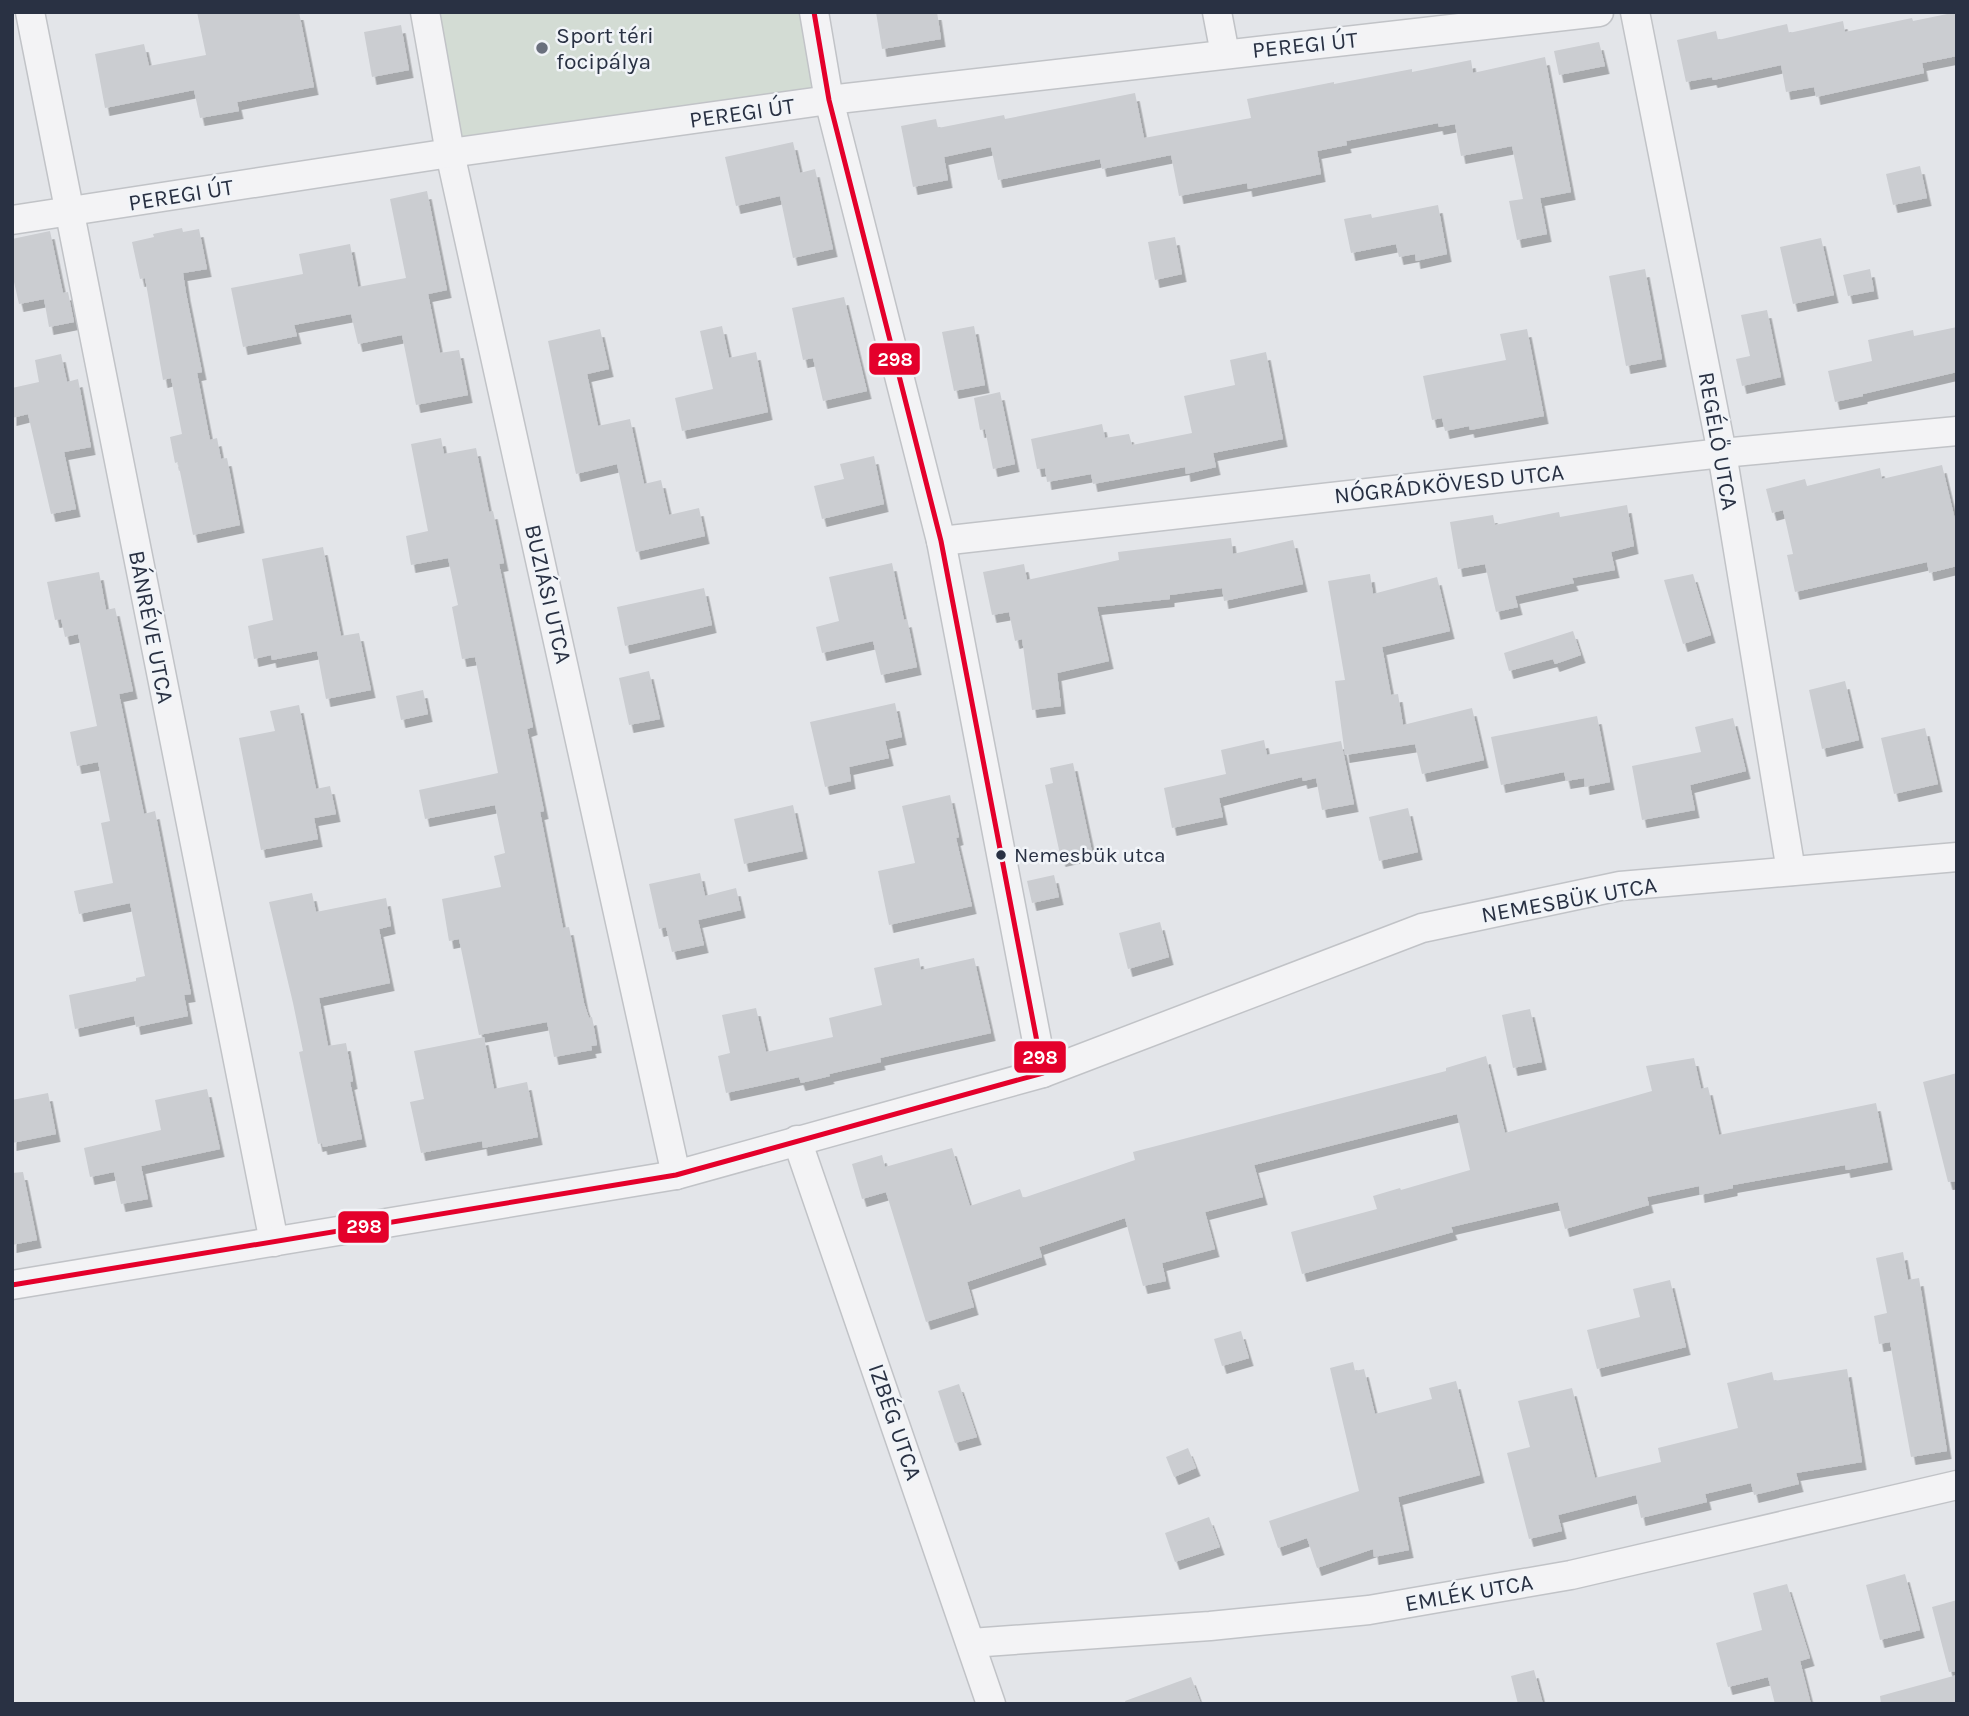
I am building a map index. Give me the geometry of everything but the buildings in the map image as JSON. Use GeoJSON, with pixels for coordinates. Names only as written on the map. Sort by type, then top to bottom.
{"type":"FeatureCollection","features":[{"type":"Feature","properties":{"kind":"street","name":"BÁNRÉVE UTCA"},"geometry":{"type":"LineString","coordinates":[[30,12],[274,1242]]}},
{"type":"Feature","properties":{"kind":"street","name":"BUZIÁSI UTCA"},"geometry":{"type":"LineString","coordinates":[[425,12],[450,153],[677,1175]]}},
{"type":"Feature","properties":{"kind":"street"},"geometry":{"type":"LineString","coordinates":[[814,12],[829,100],[941,541],[1043,1073]]}},
{"type":"Feature","properties":{"kind":"street"},"geometry":{"type":"LineString","coordinates":[[1217,12],[1224,54]]}},
{"type":"Feature","properties":{"kind":"street","name":"PEREGI ÚT"},"geometry":{"type":"LineString","coordinates":[[12,220],[450,153],[829,100],[1599,12]]}},
{"type":"Feature","properties":{"kind":"street","name":"REGÉLŐ UTCA"},"geometry":{"type":"LineString","coordinates":[[1635,12],[1722,453],[1791,871]]}},
{"type":"Feature","properties":{"kind":"street","name":"NÓGRÁDKÖVESD UTCA"},"geometry":{"type":"LineString","coordinates":[[941,541],[1722,453],[1957,431]]}},
{"type":"Feature","properties":{"kind":"street","name":"NEMESBÜK UTCA"},"geometry":{"type":"LineString","coordinates":[[12,1285],[677,1175],[1043,1073],[1422,928],[1619,886],[1957,857]]}},
{"type":"Feature","properties":{"kind":"street","name":"IZBÉG UTCA"},"geometry":{"type":"LineString","coordinates":[[797,1140],[991,1704]]}},
{"type":"Feature","properties":{"kind":"street","name":"EMLÉK UTCA"},"geometry":{"type":"LineString","coordinates":[[971,1643],[1210,1626],[1369,1610],[1571,1575],[1957,1485]]}},
{"type":"Feature","properties":{"kind":"shaded area"},"geometry":{"type":"Polygon","coordinates":[[[425,12],[814,12],[829,100],[450,153],[425,12]]]}},
{"type":"Feature","properties":{"kind":"transit line","name":"298"},"geometry":{"type":"LineString","coordinates":[[12,1285],[676,1175],[1043,1073],[941,541],[829,100],[814,12]]}},
{"type":"Feature","properties":{"kind":"place","name":"Sport téri focipálya"},"geometry":{"type":"Point","coordinates":[542,48]}},
{"type":"Feature","properties":{"kind":"place","name":"Nemesbük utca"},"geometry":{"type":"Point","coordinates":[1001,855]}}]}
